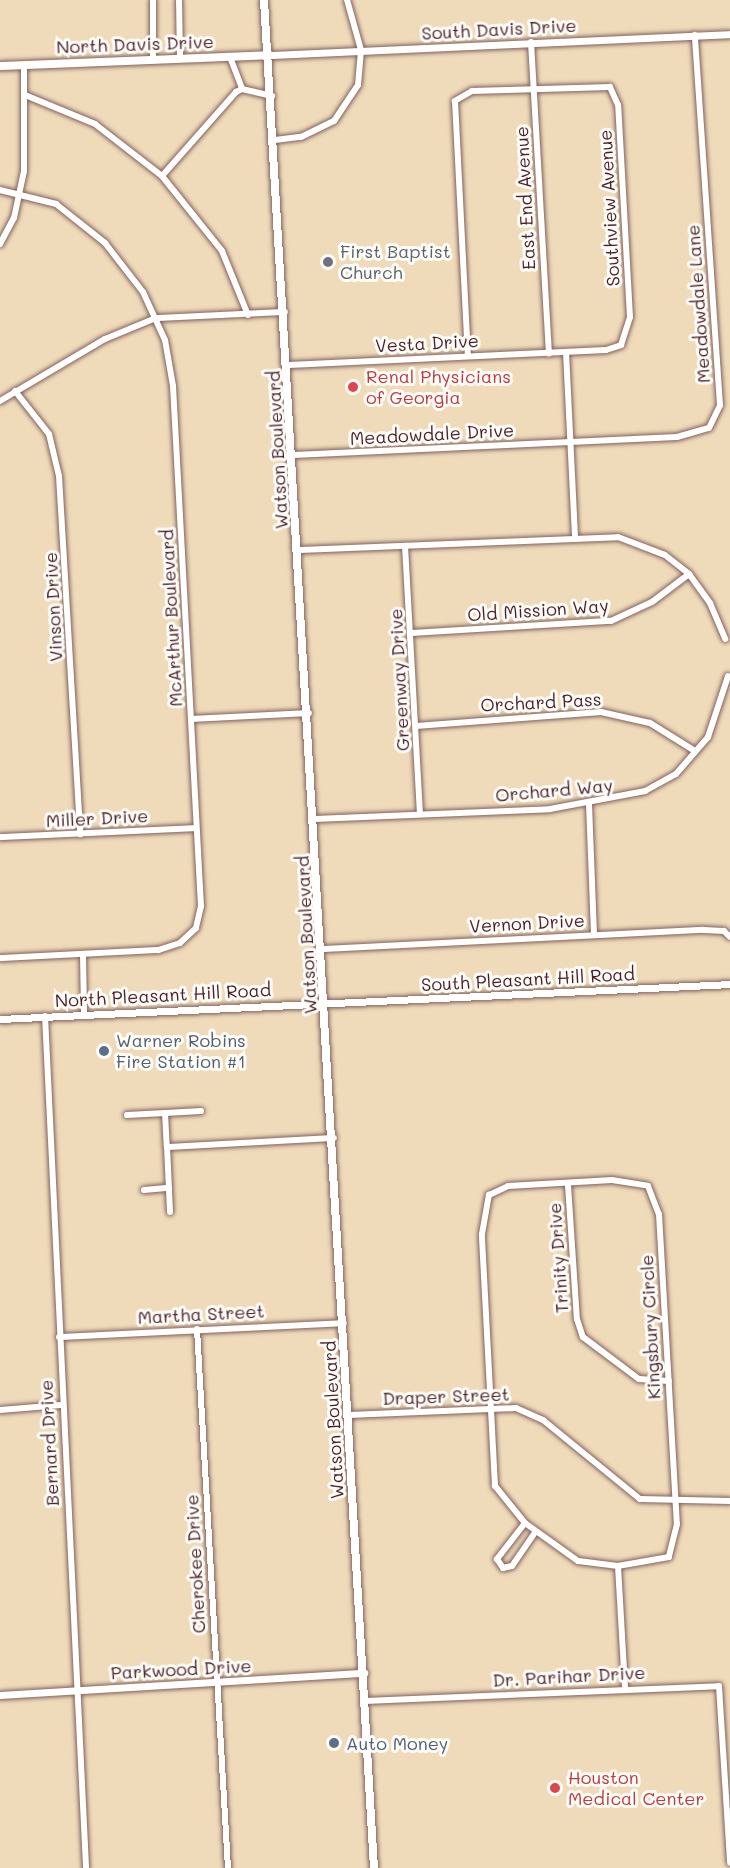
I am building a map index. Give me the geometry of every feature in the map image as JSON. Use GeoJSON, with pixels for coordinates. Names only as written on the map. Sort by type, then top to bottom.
{"type":"FeatureCollection","features":[{"type":"Feature","properties":{"kind":"main road","name":"Watson Boulevard"},"geometry":{"type":"LineString","coordinates":[[264,0],[273,96],[324,949],[374,1868]]}},
{"type":"Feature","properties":{"kind":"main road","name":"North Davis Drive"},"geometry":{"type":"LineString","coordinates":[[0,66],[270,55]]}},
{"type":"Feature","properties":{"kind":"street"},"geometry":{"type":"LineString","coordinates":[[153,0],[153,59]]}},
{"type":"Feature","properties":{"kind":"street"},"geometry":{"type":"LineString","coordinates":[[179,0],[180,58]]}},
{"type":"Feature","properties":{"kind":"street"},"geometry":{"type":"LineString","coordinates":[[275,140],[301,137],[334,122],[358,84],[361,51],[346,0]]}},
{"type":"Feature","properties":{"kind":"street","name":"South Davis Drive"},"geometry":{"type":"LineString","coordinates":[[270,55],[730,34]]}},
{"type":"Feature","properties":{"kind":"street","name":"Meadowdale Lane"},"geometry":{"type":"LineString","coordinates":[[570,442],[677,437],[699,433],[716,421],[720,405],[695,35]]}},
{"type":"Feature","properties":{"kind":"street","name":"East End Avenue"},"geometry":{"type":"LineString","coordinates":[[531,42],[549,352]]}},
{"type":"Feature","properties":{"kind":"street"},"geometry":{"type":"LineString","coordinates":[[230,57],[242,89]]}},
{"type":"Feature","properties":{"kind":"street"},"geometry":{"type":"LineString","coordinates":[[0,244],[20,192],[25,95],[24,65]]}},
{"type":"Feature","properties":{"kind":"street","name":"Southview Avenue"},"geometry":{"type":"LineString","coordinates":[[468,357],[456,101],[472,91],[604,85],[614,91],[618,105],[630,329],[614,348],[566,352]]}},
{"type":"Feature","properties":{"kind":"street"},"geometry":{"type":"LineString","coordinates":[[242,89],[273,96]]}},
{"type":"Feature","properties":{"kind":"street"},"geometry":{"type":"LineString","coordinates":[[162,176],[242,89]]}},
{"type":"Feature","properties":{"kind":"street"},"geometry":{"type":"LineString","coordinates":[[25,95],[95,124],[162,176],[222,251],[248,315]]}},
{"type":"Feature","properties":{"kind":"street","name":"McArthur Boulevard"},"geometry":{"type":"LineString","coordinates":[[0,190],[20,192],[56,204],[105,243],[125,265],[156,318],[173,386],[201,906],[196,928],[180,943],[158,950],[0,958]]}},
{"type":"Feature","properties":{"kind":"street"},"geometry":{"type":"LineString","coordinates":[[0,401],[105,339],[156,318],[286,312]]}},
{"type":"Feature","properties":{"kind":"street"},"geometry":{"type":"LineString","coordinates":[[566,352],[575,536]]}},
{"type":"Feature","properties":{"kind":"street","name":"Vesta Drive"},"geometry":{"type":"LineString","coordinates":[[289,365],[566,352]]}},
{"type":"Feature","properties":{"kind":"street","name":"Vinson Drive"},"geometry":{"type":"LineString","coordinates":[[15,391],[49,434],[59,476],[80,834]]}},
{"type":"Feature","properties":{"kind":"street","name":"Meadowdale Drive"},"geometry":{"type":"LineString","coordinates":[[294,455],[570,442]]}},
{"type":"Feature","properties":{"kind":"street"},"geometry":{"type":"LineString","coordinates":[[300,550],[575,536],[634,541],[665,555],[689,574],[710,603],[725,639]]}},
{"type":"Feature","properties":{"kind":"street","name":"Greenway Drive"},"geometry":{"type":"LineString","coordinates":[[405,546],[412,633],[420,813]]}},
{"type":"Feature","properties":{"kind":"street","name":"Old Mission Way"},"geometry":{"type":"LineString","coordinates":[[412,633],[611,621],[652,602],[689,574]]}},
{"type":"Feature","properties":{"kind":"street","name":"Orchard Way"},"geometry":{"type":"LineString","coordinates":[[315,819],[589,804],[660,784],[695,751],[716,725],[728,676]]}},
{"type":"Feature","properties":{"kind":"street","name":"Orchard Pass"},"geometry":{"type":"LineString","coordinates":[[416,726],[601,711],[650,723],[695,751]]}},
{"type":"Feature","properties":{"kind":"street"},"geometry":{"type":"LineString","coordinates":[[191,718],[309,713]]}},
{"type":"Feature","properties":{"kind":"street"},"geometry":{"type":"LineString","coordinates":[[589,804],[594,935]]}},
{"type":"Feature","properties":{"kind":"street","name":"Miller Drive"},"geometry":{"type":"LineString","coordinates":[[0,837],[195,828]]}},
{"type":"Feature","properties":{"kind":"street","name":"Vernon Drive"},"geometry":{"type":"LineString","coordinates":[[324,949],[704,930],[724,931],[730,937]]}},
{"type":"Feature","properties":{"kind":"street"},"geometry":{"type":"LineString","coordinates":[[83,954],[84,1013]]}},
{"type":"Feature","properties":{"kind":"street","name":"South Pleasant Hill Road"},"geometry":{"type":"LineString","coordinates":[[327,1003],[730,984]]}},
{"type":"Feature","properties":{"kind":"street","name":"North Pleasant Hill Road"},"geometry":{"type":"LineString","coordinates":[[0,1018],[327,1003]]}},
{"type":"Feature","properties":{"kind":"street","name":"Bernard Drive"},"geometry":{"type":"LineString","coordinates":[[45,1016],[61,1405],[86,1868]]}},
{"type":"Feature","properties":{"kind":"street"},"geometry":{"type":"LineString","coordinates":[[127,1115],[201,1111]]}},
{"type":"Feature","properties":{"kind":"street"},"geometry":{"type":"LineString","coordinates":[[165,1113],[170,1212]]}},
{"type":"Feature","properties":{"kind":"street"},"geometry":{"type":"LineString","coordinates":[[167,1147],[334,1138]]}},
{"type":"Feature","properties":{"kind":"street","name":"Kingsbury Circle"},"geometry":{"type":"LineString","coordinates":[[637,1181],[655,1195],[669,1381],[676,1546],[669,1557],[618,1566],[578,1561],[525,1523],[495,1486],[482,1234],[489,1195],[508,1186],[568,1185],[637,1181]]}},
{"type":"Feature","properties":{"kind":"street","name":"Trinity Drive"},"geometry":{"type":"LineString","coordinates":[[568,1185],[577,1319],[583,1337],[639,1379],[669,1381]]}},
{"type":"Feature","properties":{"kind":"street"},"geometry":{"type":"LineString","coordinates":[[144,1190],[169,1188]]}},
{"type":"Feature","properties":{"kind":"street","name":"Martha Street"},"geometry":{"type":"LineString","coordinates":[[59,1337],[345,1323]]}},
{"type":"Feature","properties":{"kind":"street","name":"Cherokee Drive"},"geometry":{"type":"LineString","coordinates":[[197,1329],[228,1868]]}},
{"type":"Feature","properties":{"kind":"street"},"geometry":{"type":"LineString","coordinates":[[0,1410],[61,1405]]}},
{"type":"Feature","properties":{"kind":"street","name":"Draper Street"},"geometry":{"type":"LineString","coordinates":[[349,1415],[492,1407],[528,1412],[640,1498],[674,1503],[730,1501]]}},
{"type":"Feature","properties":{"kind":"street"},"geometry":{"type":"LineString","coordinates":[[525,1523],[497,1559],[502,1568],[512,1566],[536,1531]]}},
{"type":"Feature","properties":{"kind":"street"},"geometry":{"type":"LineString","coordinates":[[618,1566],[625,1689]]}},
{"type":"Feature","properties":{"kind":"street","name":"Parkwood Drive"},"geometry":{"type":"LineString","coordinates":[[0,1695],[364,1673]]}},
{"type":"Feature","properties":{"kind":"street","name":"Dr. Parihar Drive"},"geometry":{"type":"LineString","coordinates":[[365,1701],[719,1686],[730,1863]]}},
{"type":"Feature","properties":{"kind":"place","name":"First Baptist Church"},"geometry":{"type":"Point","coordinates":[328,262]}},
{"type":"Feature","properties":{"kind":"place","name":"Renal Physicians of Georgia"},"geometry":{"type":"Point","coordinates":[353,387]}},
{"type":"Feature","properties":{"kind":"place","name":"Warner Robins Fire Station #1"},"geometry":{"type":"Point","coordinates":[104,1051]}},
{"type":"Feature","properties":{"kind":"place","name":"Auto Money"},"geometry":{"type":"Point","coordinates":[334,1743]}},
{"type":"Feature","properties":{"kind":"place","name":"Houston Medical Center"},"geometry":{"type":"Point","coordinates":[555,1788]}}]}
